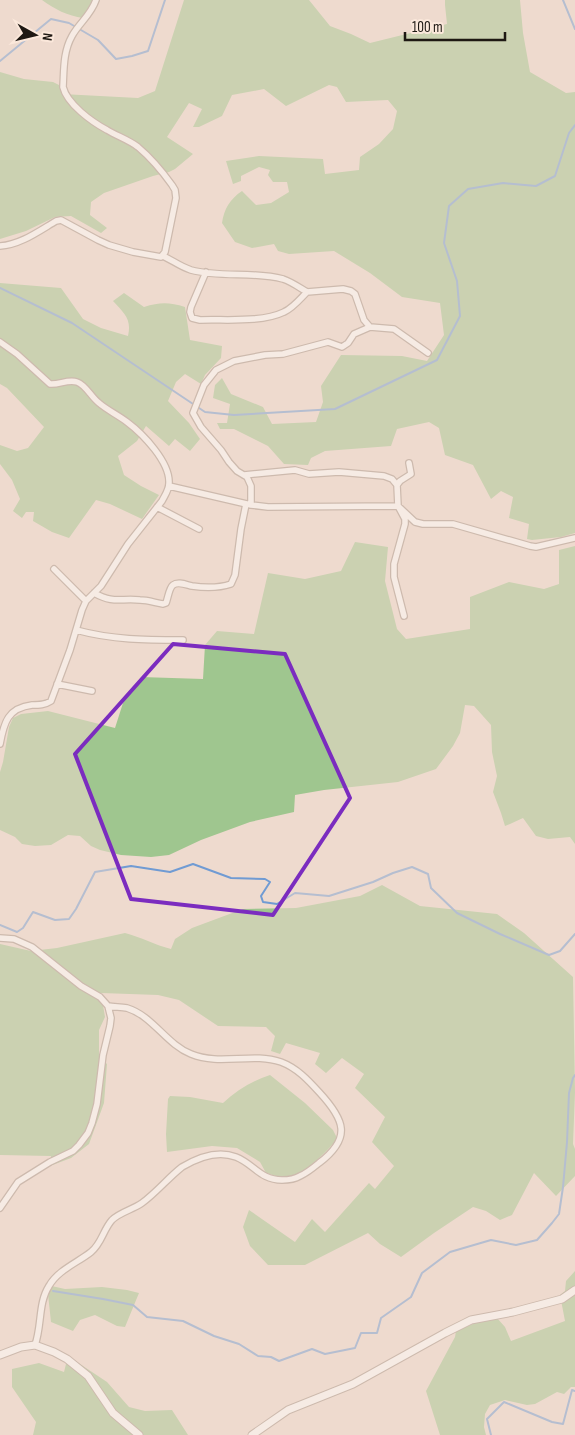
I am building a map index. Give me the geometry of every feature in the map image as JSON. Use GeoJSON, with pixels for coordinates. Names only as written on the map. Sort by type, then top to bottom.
{"type":"FeatureCollection","features":[{"type":"Feature","properties":{"kind":"street"},"geometry":{"type":"LineString","coordinates":[[96,0],[87,18],[75,31],[69,43],[65,57],[63,87],[66,97],[79,110],[97,124],[136,146],[146,154],[176,190],[175,208],[163,256]]}},
{"type":"Feature","properties":{"kind":"street"},"geometry":{"type":"LineString","coordinates":[[0,246],[6,246],[25,238],[61,220],[109,245],[155,257],[163,256],[188,269],[277,278],[288,281],[307,292],[343,289],[351,291],[355,294],[364,320],[370,327]]}},
{"type":"Feature","properties":{"kind":"street"},"geometry":{"type":"LineString","coordinates":[[206,272],[191,307],[191,317],[194,319],[264,319],[285,312],[307,292]]}},
{"type":"Feature","properties":{"kind":"street"},"geometry":{"type":"LineString","coordinates":[[94,593],[102,598],[113,601],[138,600],[164,604],[166,603],[171,586],[177,583],[212,587],[231,584],[235,575],[240,536],[251,486],[247,478],[237,471],[201,427],[193,413],[204,385],[216,370],[234,361],[282,354],[328,342],[342,347],[348,343],[354,334],[370,327],[394,329],[428,353]]}},
{"type":"Feature","properties":{"kind":"street"},"geometry":{"type":"LineString","coordinates":[[0,342],[17,354],[50,384],[68,381],[82,384],[100,404],[129,423],[158,453],[167,474],[169,486],[157,507],[128,544],[105,579],[86,601],[51,701],[23,707],[13,712],[2,730],[0,744]]}},
{"type":"Feature","properties":{"kind":"street"},"geometry":{"type":"LineString","coordinates":[[404,616],[394,570],[395,559],[405,524],[398,506],[397,485],[411,474],[409,463]]}},
{"type":"Feature","properties":{"kind":"street"},"geometry":{"type":"LineString","coordinates":[[244,475],[295,470],[309,474],[340,472],[388,477],[397,485]]}},
{"type":"Feature","properties":{"kind":"street"},"geometry":{"type":"LineString","coordinates":[[169,486],[248,504],[276,507],[398,506],[414,522],[423,524],[453,524],[536,547],[575,538]]}},
{"type":"Feature","properties":{"kind":"street"},"geometry":{"type":"LineString","coordinates":[[157,507],[199,529]]}},
{"type":"Feature","properties":{"kind":"street"},"geometry":{"type":"LineString","coordinates":[[54,569],[86,601]]}},
{"type":"Feature","properties":{"kind":"street"},"geometry":{"type":"LineString","coordinates":[[76,630],[115,639],[184,640]]}},
{"type":"Feature","properties":{"kind":"street"},"geometry":{"type":"LineString","coordinates":[[57,684],[92,690]]}},
{"type":"Feature","properties":{"kind":"street"},"geometry":{"type":"LineString","coordinates":[[0,938],[14,939],[32,947],[81,986],[100,997],[108,1006],[111,1018],[103,1055],[96,1108],[88,1132],[73,1150],[18,1182],[0,1208]]}},
{"type":"Feature","properties":{"kind":"street"},"geometry":{"type":"LineString","coordinates":[[35,1345],[44,1299],[53,1280],[96,1248],[113,1219],[143,1202],[182,1167],[205,1157],[220,1154],[239,1159],[266,1178],[290,1180],[301,1176],[325,1159],[336,1147],[341,1136],[341,1124],[328,1101],[298,1071],[290,1066],[269,1059],[220,1060],[197,1056],[179,1048],[146,1018],[128,1008],[108,1006]]}},
{"type":"Feature","properties":{"kind":"street"},"geometry":{"type":"LineString","coordinates":[[252,1435],[288,1410],[359,1380],[445,1332],[471,1320],[513,1312],[562,1299],[575,1290]]}},
{"type":"Feature","properties":{"kind":"street"},"geometry":{"type":"LineString","coordinates":[[0,1355],[21,1347],[35,1345],[54,1352],[88,1376],[113,1413],[139,1435]]}},
{"type":"Feature","properties":{"kind":"highlighted area"},"geometry":{"type":"Polygon","coordinates":[[[173,644],[285,654],[350,798],[273,915],[131,899],[75,754],[173,644]]]}},
{"type":"Feature","properties":{"kind":"green space"},"geometry":{"type":"Polygon","coordinates":[[[42,0],[93,0],[83,18],[61,12],[42,0]]]}},
{"type":"Feature","properties":{"kind":"green space"},"geometry":{"type":"Polygon","coordinates":[[[184,0],[309,0],[330,26],[370,43],[447,24],[445,0],[520,0],[523,33],[530,72],[566,93],[575,92],[575,533],[561,537],[527,539],[529,524],[509,518],[513,497],[501,491],[491,499],[473,465],[445,455],[439,428],[429,422],[397,429],[391,446],[325,451],[311,458],[308,465],[284,464],[268,446],[234,429],[220,429],[217,423],[227,423],[230,404],[213,398],[215,385],[222,378],[231,394],[263,407],[272,424],[316,422],[323,402],[321,386],[341,355],[402,356],[427,361],[444,335],[440,303],[402,297],[370,273],[334,251],[289,254],[278,251],[274,244],[252,248],[235,242],[222,223],[228,205],[242,191],[256,205],[271,203],[289,192],[287,182],[273,182],[268,175],[270,170],[259,167],[241,176],[241,181],[233,184],[226,161],[259,156],[323,159],[325,174],[359,170],[360,157],[379,144],[393,129],[397,111],[388,100],[346,102],[337,87],[329,85],[286,106],[264,89],[232,95],[222,116],[199,127],[193,127],[202,109],[189,103],[167,137],[193,154],[169,172],[104,193],[91,202],[90,215],[107,228],[101,233],[71,216],[55,217],[26,231],[0,239],[0,72],[24,79],[53,82],[59,85],[62,94],[138,98],[155,91],[184,0]]]}},
{"type":"Feature","properties":{"kind":"green space"},"geometry":{"type":"Polygon","coordinates":[[[0,283],[61,288],[83,319],[101,328],[128,336],[128,321],[124,313],[113,301],[124,293],[144,307],[164,303],[179,305],[185,307],[190,340],[222,346],[221,358],[205,375],[201,384],[185,374],[176,382],[168,401],[189,423],[200,439],[190,451],[175,439],[169,446],[146,426],[137,441],[118,456],[124,475],[159,495],[142,519],[110,504],[96,500],[69,538],[52,532],[33,521],[34,512],[26,512],[22,518],[13,511],[20,499],[12,480],[0,464],[0,445],[17,451],[28,448],[44,427],[7,388],[0,384],[0,283]]]}},
{"type":"Feature","properties":{"kind":"green space"},"geometry":{"type":"Polygon","coordinates":[[[355,542],[388,547],[385,581],[397,629],[406,639],[470,629],[470,597],[509,582],[544,589],[559,584],[559,550],[575,546],[575,844],[570,837],[548,839],[536,836],[523,818],[505,826],[493,792],[497,776],[492,752],[491,725],[474,706],[465,705],[460,733],[436,769],[398,782],[295,795],[294,812],[250,822],[201,840],[169,855],[151,857],[121,855],[91,846],[80,836],[68,835],[51,845],[35,846],[22,844],[15,837],[0,830],[0,772],[9,727],[13,718],[21,714],[48,711],[115,728],[123,703],[141,677],[203,679],[205,645],[217,631],[254,634],[268,573],[305,579],[341,571],[355,542]]]}},
{"type":"Feature","properties":{"kind":"green space"},"geometry":{"type":"Polygon","coordinates":[[[382,885],[420,906],[497,914],[524,933],[573,977],[575,1092],[573,1144],[575,1149],[575,1176],[556,1196],[534,1173],[512,1215],[500,1220],[486,1211],[473,1207],[401,1257],[380,1244],[368,1233],[305,1265],[268,1265],[250,1246],[243,1227],[249,1210],[295,1242],[312,1219],[325,1232],[369,1183],[375,1189],[394,1166],[372,1142],[385,1117],[355,1088],[364,1074],[342,1058],[326,1073],[315,1064],[320,1053],[286,1043],[280,1054],[271,1051],[275,1036],[266,1027],[218,1026],[179,1000],[158,995],[101,993],[105,1017],[99,1030],[99,1056],[107,1064],[104,1103],[89,1144],[71,1158],[50,1166],[51,1156],[0,1155],[0,944],[31,951],[57,948],[125,933],[171,949],[175,939],[192,928],[243,909],[296,908],[360,896],[382,885]]]}},
{"type":"Feature","properties":{"kind":"green space"},"geometry":{"type":"Polygon","coordinates":[[[270,1075],[305,1103],[333,1130],[336,1136],[336,1141],[312,1165],[297,1174],[279,1177],[266,1173],[260,1162],[237,1148],[212,1146],[167,1152],[166,1134],[168,1099],[170,1096],[190,1097],[223,1103],[245,1086],[270,1075]]]}},
{"type":"Feature","properties":{"kind":"green space"},"geometry":{"type":"Polygon","coordinates":[[[575,1271],[575,1387],[571,1387],[564,1394],[557,1392],[535,1404],[527,1405],[505,1400],[490,1405],[485,1414],[484,1427],[486,1435],[440,1435],[426,1391],[455,1337],[456,1331],[480,1321],[497,1318],[505,1327],[511,1341],[565,1321],[560,1295],[565,1291],[566,1281],[575,1271]]]}},
{"type":"Feature","properties":{"kind":"green space"},"geometry":{"type":"Polygon","coordinates":[[[47,1285],[65,1289],[102,1287],[139,1293],[125,1327],[117,1326],[95,1315],[80,1320],[73,1331],[51,1322],[47,1285]]]}},
{"type":"Feature","properties":{"kind":"green space"},"geometry":{"type":"Polygon","coordinates":[[[68,1356],[107,1382],[129,1407],[145,1411],[172,1410],[188,1435],[33,1435],[36,1422],[12,1387],[12,1369],[39,1363],[64,1372],[68,1356]]]}},
{"type":"Feature","properties":{"kind":"waterway"},"geometry":{"type":"LineString","coordinates":[[0,61],[51,19],[69,23],[98,40],[116,59],[148,51],[165,0]]}},
{"type":"Feature","properties":{"kind":"waterway"},"geometry":{"type":"LineString","coordinates":[[563,0],[575,29]]}},
{"type":"Feature","properties":{"kind":"waterway"},"geometry":{"type":"LineString","coordinates":[[0,288],[72,323],[205,412],[234,415],[335,409],[437,360],[460,316],[457,281],[444,243],[449,206],[468,189],[503,183],[536,186],[555,176],[569,133],[575,125]]}},
{"type":"Feature","properties":{"kind":"waterway"},"geometry":{"type":"LineString","coordinates":[[0,925],[17,932],[23,928],[33,912],[55,920],[69,919],[95,872],[131,866],[170,872],[193,864],[231,878],[265,879],[270,882],[261,896],[263,902],[277,904],[295,893],[329,896],[412,867],[428,874],[431,888],[457,913],[549,955],[560,951],[575,934]]}},
{"type":"Feature","properties":{"kind":"waterway"},"geometry":{"type":"LineString","coordinates":[[53,1291],[133,1305],[147,1317],[183,1321],[214,1336],[239,1344],[258,1356],[271,1357],[279,1361],[312,1349],[325,1354],[355,1348],[361,1333],[377,1333],[381,1318],[411,1297],[422,1273],[450,1252],[491,1240],[516,1245],[537,1240],[552,1223],[559,1214],[567,1142],[569,1093],[575,1075]]}},
{"type":"Feature","properties":{"kind":"waterway"},"geometry":{"type":"LineString","coordinates":[[491,1435],[487,1419],[504,1402],[552,1422],[563,1424],[572,1390],[575,1391]]}}]}
